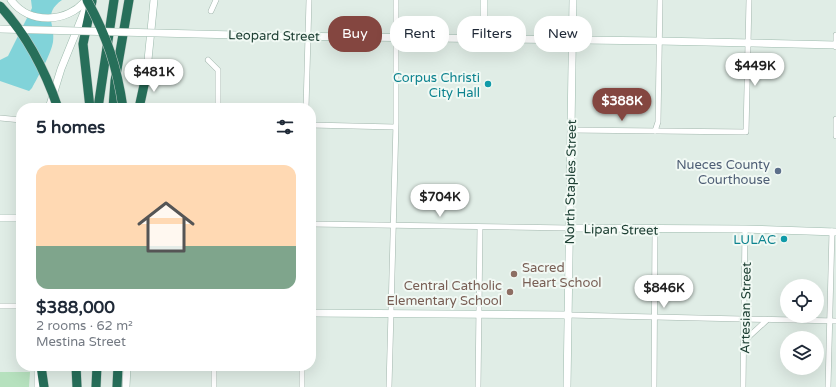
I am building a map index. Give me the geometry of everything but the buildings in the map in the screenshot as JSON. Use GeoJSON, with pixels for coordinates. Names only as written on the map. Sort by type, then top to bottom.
{"type":"FeatureCollection","features":[{"type":"Feature","properties":{"kind":"highway"},"geometry":{"type":"LineString","coordinates":[[89,0],[83,44],[89,103]]}},
{"type":"Feature","properties":{"kind":"highway"},"geometry":{"type":"LineString","coordinates":[[89,0],[113,57],[122,103]]}},
{"type":"Feature","properties":{"kind":"highway"},"geometry":{"type":"LineString","coordinates":[[99,103],[114,0]]}},
{"type":"Feature","properties":{"kind":"highway"},"geometry":{"type":"LineString","coordinates":[[113,103],[115,81],[129,0]]}},
{"type":"Feature","properties":{"kind":"highway"},"geometry":{"type":"LineString","coordinates":[[0,6],[11,18],[32,48],[42,67],[56,103]]}},
{"type":"Feature","properties":{"kind":"highway"},"geometry":{"type":"LineString","coordinates":[[140,103],[146,76]]}},
{"type":"Feature","properties":{"kind":"highway"},"geometry":{"type":"LineString","coordinates":[[41,371],[44,387]]}},
{"type":"Feature","properties":{"kind":"highway"},"geometry":{"type":"LineString","coordinates":[[76,371],[77,387]]}},
{"type":"Feature","properties":{"kind":"highway"},"geometry":{"type":"LineString","coordinates":[[81,371],[81,387]]}},
{"type":"Feature","properties":{"kind":"highway"},"geometry":{"type":"LineString","coordinates":[[96,387],[97,371]]}},
{"type":"Feature","properties":{"kind":"highway"},"geometry":{"type":"LineString","coordinates":[[114,371],[115,387]]}},
{"type":"Feature","properties":{"kind":"highway"},"geometry":{"type":"LineString","coordinates":[[115,387],[117,371]]}},
{"type":"Feature","properties":{"kind":"main road"},"geometry":{"type":"LineString","coordinates":[[11,0],[27,13],[38,17],[57,18],[78,9],[89,0]]}},
{"type":"Feature","properties":{"kind":"main road"},"geometry":{"type":"LineString","coordinates":[[51,103],[61,69],[89,0]]}},
{"type":"Feature","properties":{"kind":"main road"},"geometry":{"type":"LineString","coordinates":[[144,103],[154,0]]}},
{"type":"Feature","properties":{"kind":"main road"},"geometry":{"type":"LineString","coordinates":[[484,0],[484,16]]}},
{"type":"Feature","properties":{"kind":"main road","name":"North Staples Street"},"geometry":{"type":"LineString","coordinates":[[573,0],[573,16]]}},
{"type":"Feature","properties":{"kind":"main road","name":"Leopard Street"},"geometry":{"type":"LineString","coordinates":[[0,29],[281,36],[390,37]]}},
{"type":"Feature","properties":{"kind":"main road","name":"Leopard Street"},"geometry":{"type":"LineString","coordinates":[[592,41],[659,41],[836,46]]}},
{"type":"Feature","properties":{"kind":"main road","name":"North Staples Street"},"geometry":{"type":"LineString","coordinates":[[567,387],[572,52]]}},
{"type":"Feature","properties":{"kind":"main road"},"geometry":{"type":"LineString","coordinates":[[0,218],[16,218]]}},
{"type":"Feature","properties":{"kind":"main road","name":"Lipan Street"},"geometry":{"type":"LineString","coordinates":[[570,228],[655,230],[745,229],[834,232]]}},
{"type":"Feature","properties":{"kind":"main road"},"geometry":{"type":"LineString","coordinates":[[316,313],[568,315]]}},
{"type":"Feature","properties":{"kind":"main road"},"geometry":{"type":"LineString","coordinates":[[38,387],[40,371]]}},
{"type":"Feature","properties":{"kind":"main road"},"geometry":{"type":"LineString","coordinates":[[126,387],[127,371]]}},
{"type":"Feature","properties":{"kind":"street"},"geometry":{"type":"LineString","coordinates":[[211,11],[216,0]]}},
{"type":"Feature","properties":{"kind":"street"},"geometry":{"type":"LineString","coordinates":[[306,103],[309,0]]}},
{"type":"Feature","properties":{"kind":"street"},"geometry":{"type":"LineString","coordinates":[[396,0],[396,16]]}},
{"type":"Feature","properties":{"kind":"street"},"geometry":{"type":"LineString","coordinates":[[655,131],[658,122],[660,0]]}},
{"type":"Feature","properties":{"kind":"street"},"geometry":{"type":"LineString","coordinates":[[571,130],[746,132],[749,0]]}},
{"type":"Feature","properties":{"kind":"street"},"geometry":{"type":"LineString","coordinates":[[836,35],[836,46]]}},
{"type":"Feature","properties":{"kind":"street"},"geometry":{"type":"LineString","coordinates":[[389,387],[396,52]]}},
{"type":"Feature","properties":{"kind":"street"},"geometry":{"type":"LineString","coordinates":[[208,60],[218,70],[218,103]]}},
{"type":"Feature","properties":{"kind":"street"},"geometry":{"type":"LineString","coordinates":[[0,118],[16,120]]}},
{"type":"Feature","properties":{"kind":"street"},"geometry":{"type":"LineString","coordinates":[[836,119],[836,136]]}},
{"type":"Feature","properties":{"kind":"street"},"geometry":{"type":"LineString","coordinates":[[316,125],[395,127]]}},
{"type":"Feature","properties":{"kind":"street","name":"Lipan Street"},"geometry":{"type":"LineString","coordinates":[[316,224],[570,228]]}},
{"type":"Feature","properties":{"kind":"street"},"geometry":{"type":"LineString","coordinates":[[478,387],[480,227]]}},
{"type":"Feature","properties":{"kind":"street","name":"Artesian Street"},"geometry":{"type":"LineString","coordinates":[[744,387],[745,229]]}},
{"type":"Feature","properties":{"kind":"street"},"geometry":{"type":"LineString","coordinates":[[654,387],[656,316],[655,230]]}},
{"type":"Feature","properties":{"kind":"street"},"geometry":{"type":"LineString","coordinates":[[828,387],[834,232]]}},
{"type":"Feature","properties":{"kind":"street"},"geometry":{"type":"LineString","coordinates":[[0,306],[16,306]]}},
{"type":"Feature","properties":{"kind":"street"},"geometry":{"type":"LineString","coordinates":[[568,315],[836,321]]}},
{"type":"Feature","properties":{"kind":"street"},"geometry":{"type":"LineString","coordinates":[[744,341],[766,320]]}},
{"type":"Feature","properties":{"kind":"street"},"geometry":{"type":"LineString","coordinates":[[214,371],[214,387]]}},
{"type":"Feature","properties":{"kind":"street"},"geometry":{"type":"LineString","coordinates":[[302,371],[302,387]]}},
{"type":"Feature","properties":{"kind":"green space"},"geometry":{"type":"Polygon","coordinates":[[[0,372],[30,372],[29,387],[0,387],[0,372]]]}},
{"type":"Feature","properties":{"kind":"water"},"geometry":{"type":"Polygon","coordinates":[[[31,0],[62,0],[56,5],[51,15],[53,42],[50,53],[38,78],[29,91],[0,81],[0,60],[8,56],[32,8],[31,0]]]}},
{"type":"Feature","properties":{"kind":"place","name":"Corpus Christi City Hall"},"geometry":{"type":"Point","coordinates":[488,84]}},
{"type":"Feature","properties":{"kind":"place","name":"Nueces County Courthouse"},"geometry":{"type":"Point","coordinates":[778,171]}},
{"type":"Feature","properties":{"kind":"place","name":"LULAC"},"geometry":{"type":"Point","coordinates":[784,239]}},
{"type":"Feature","properties":{"kind":"place","name":"Sacred Heart School"},"geometry":{"type":"Point","coordinates":[514,274]}},
{"type":"Feature","properties":{"kind":"place","name":"Central Catholic Elementary School"},"geometry":{"type":"Point","coordinates":[510,292]}}]}
